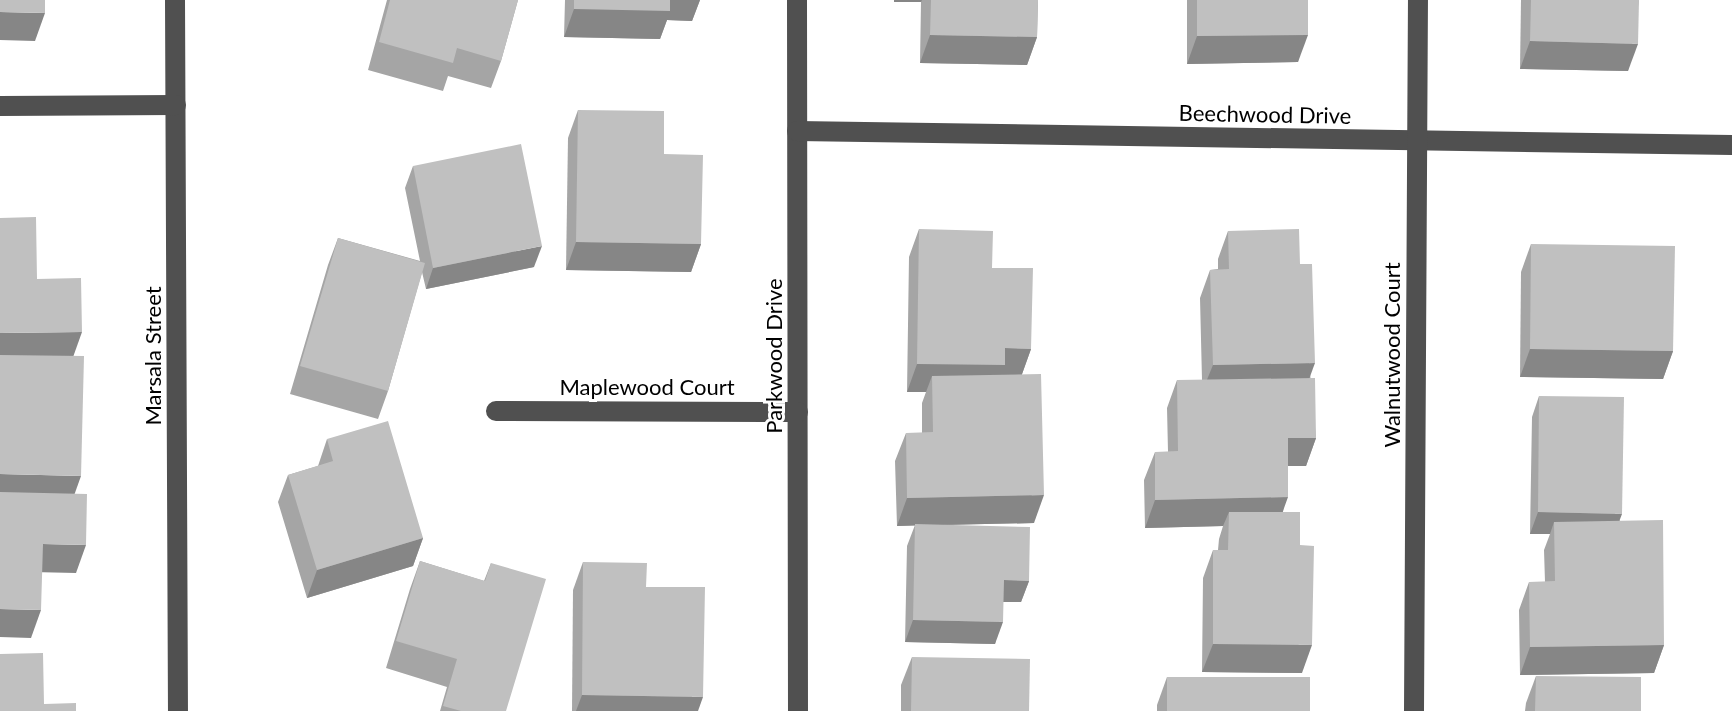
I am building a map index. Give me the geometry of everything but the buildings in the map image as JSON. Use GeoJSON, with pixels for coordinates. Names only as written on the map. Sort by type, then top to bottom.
{"type":"FeatureCollection","features":[{"type":"Feature","properties":{"kind":"street","name":"Marsala Street"},"geometry":{"type":"LineString","coordinates":[[175,0],[178,711]]}},
{"type":"Feature","properties":{"kind":"street","name":"Parkwood Drive"},"geometry":{"type":"LineString","coordinates":[[797,0],[798,711]]}},
{"type":"Feature","properties":{"kind":"street","name":"Walnutwood Court"},"geometry":{"type":"LineString","coordinates":[[1414,711],[1418,0]]}},
{"type":"Feature","properties":{"kind":"street"},"geometry":{"type":"LineString","coordinates":[[0,106],[176,105]]}},
{"type":"Feature","properties":{"kind":"street","name":"Beechwood Drive"},"geometry":{"type":"LineString","coordinates":[[797,131],[1732,145]]}},
{"type":"Feature","properties":{"kind":"street","name":"Maplewood Court"},"geometry":{"type":"LineString","coordinates":[[496,411],[798,412]]}}]}
